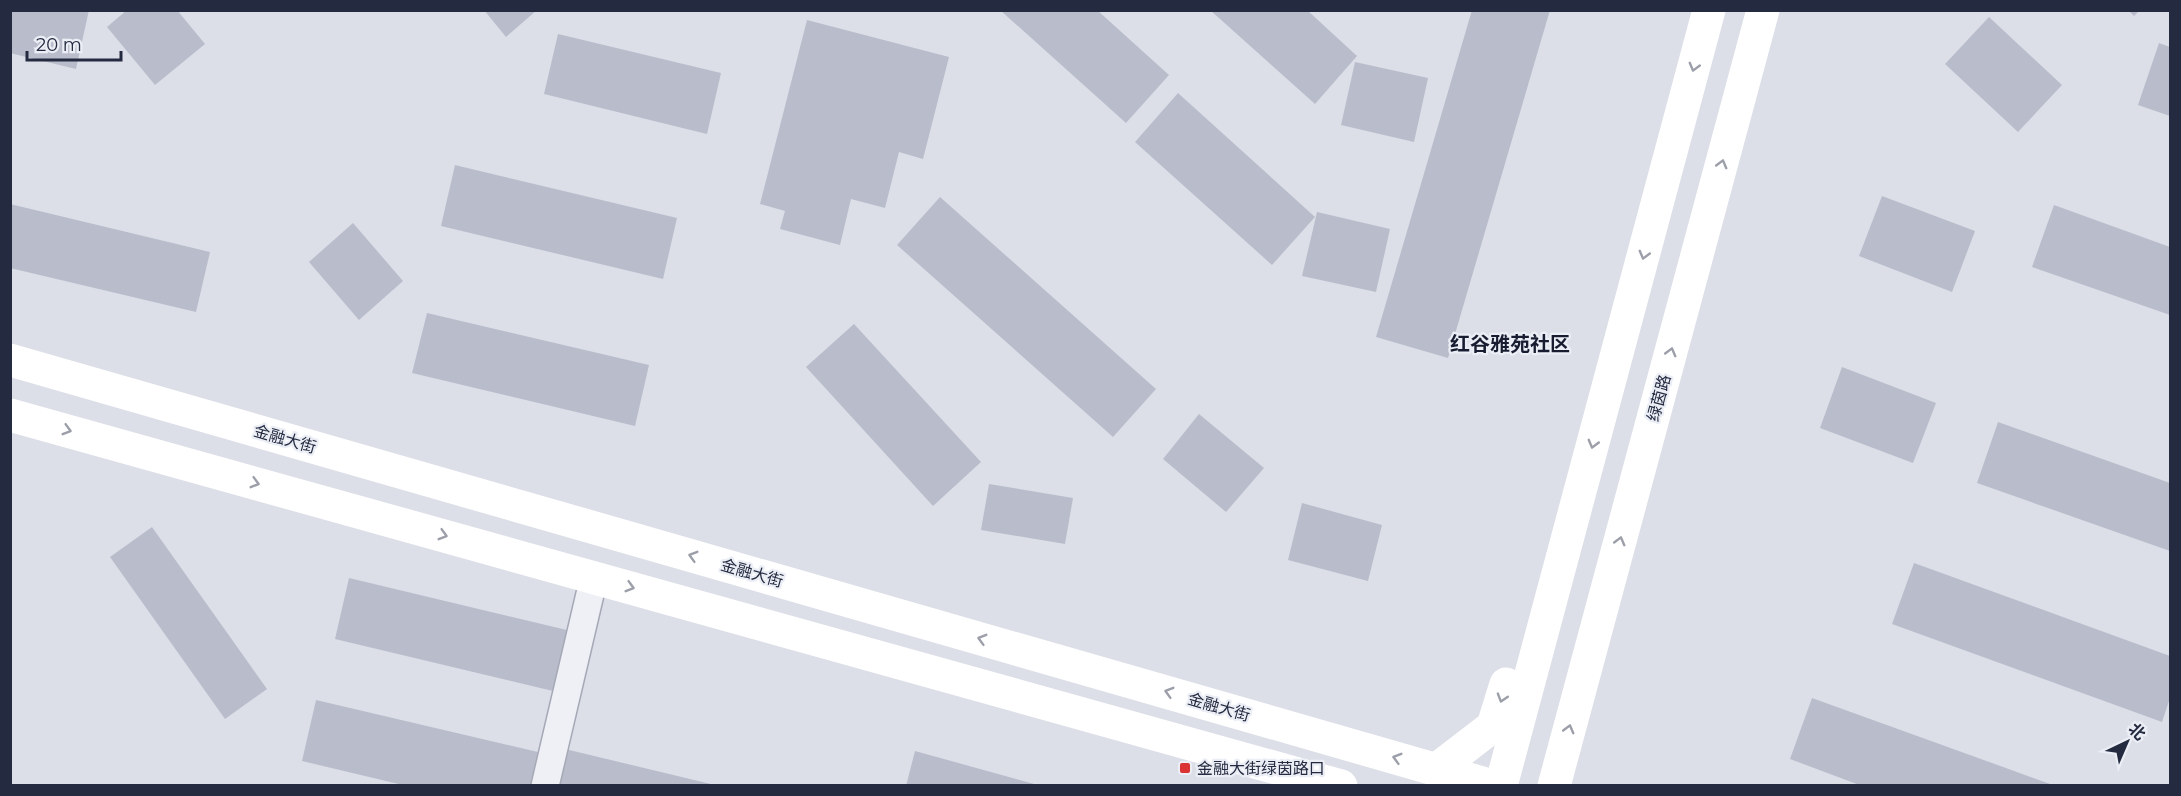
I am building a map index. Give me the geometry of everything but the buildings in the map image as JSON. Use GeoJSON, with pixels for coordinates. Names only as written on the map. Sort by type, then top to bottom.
{"type":"FeatureCollection","features":[{"type":"Feature","properties":{"kind":"street"},"geometry":{"type":"LineString","coordinates":[[1501,786],[1709,10]]}},
{"type":"Feature","properties":{"kind":"street","name":"绿茵路"},"geometry":{"type":"LineString","coordinates":[[1554,786],[1763,10]]}},
{"type":"Feature","properties":{"kind":"street","name":"金融大街"},"geometry":{"type":"LineString","coordinates":[[10,360],[1493,786]]}},
{"type":"Feature","properties":{"kind":"street"},"geometry":{"type":"LineString","coordinates":[[10,415],[1341,786]]}},
{"type":"Feature","properties":{"kind":"street"},"geometry":{"type":"LineString","coordinates":[[1437,769],[1493,726],[1536,585],[1564,550]]}},
{"type":"Feature","properties":{"kind":"street"},"geometry":{"type":"LineString","coordinates":[[545,786],[594,577]]}},
{"type":"Feature","properties":{"kind":"place","name":"金融大街绿茵路口"},"geometry":{"type":"Point","coordinates":[1185,768]}},
{"type":"Feature","properties":{"kind":"district","name":"红谷雅苑社区"},"geometry":{"type":"Point","coordinates":[1510,344]}}]}
